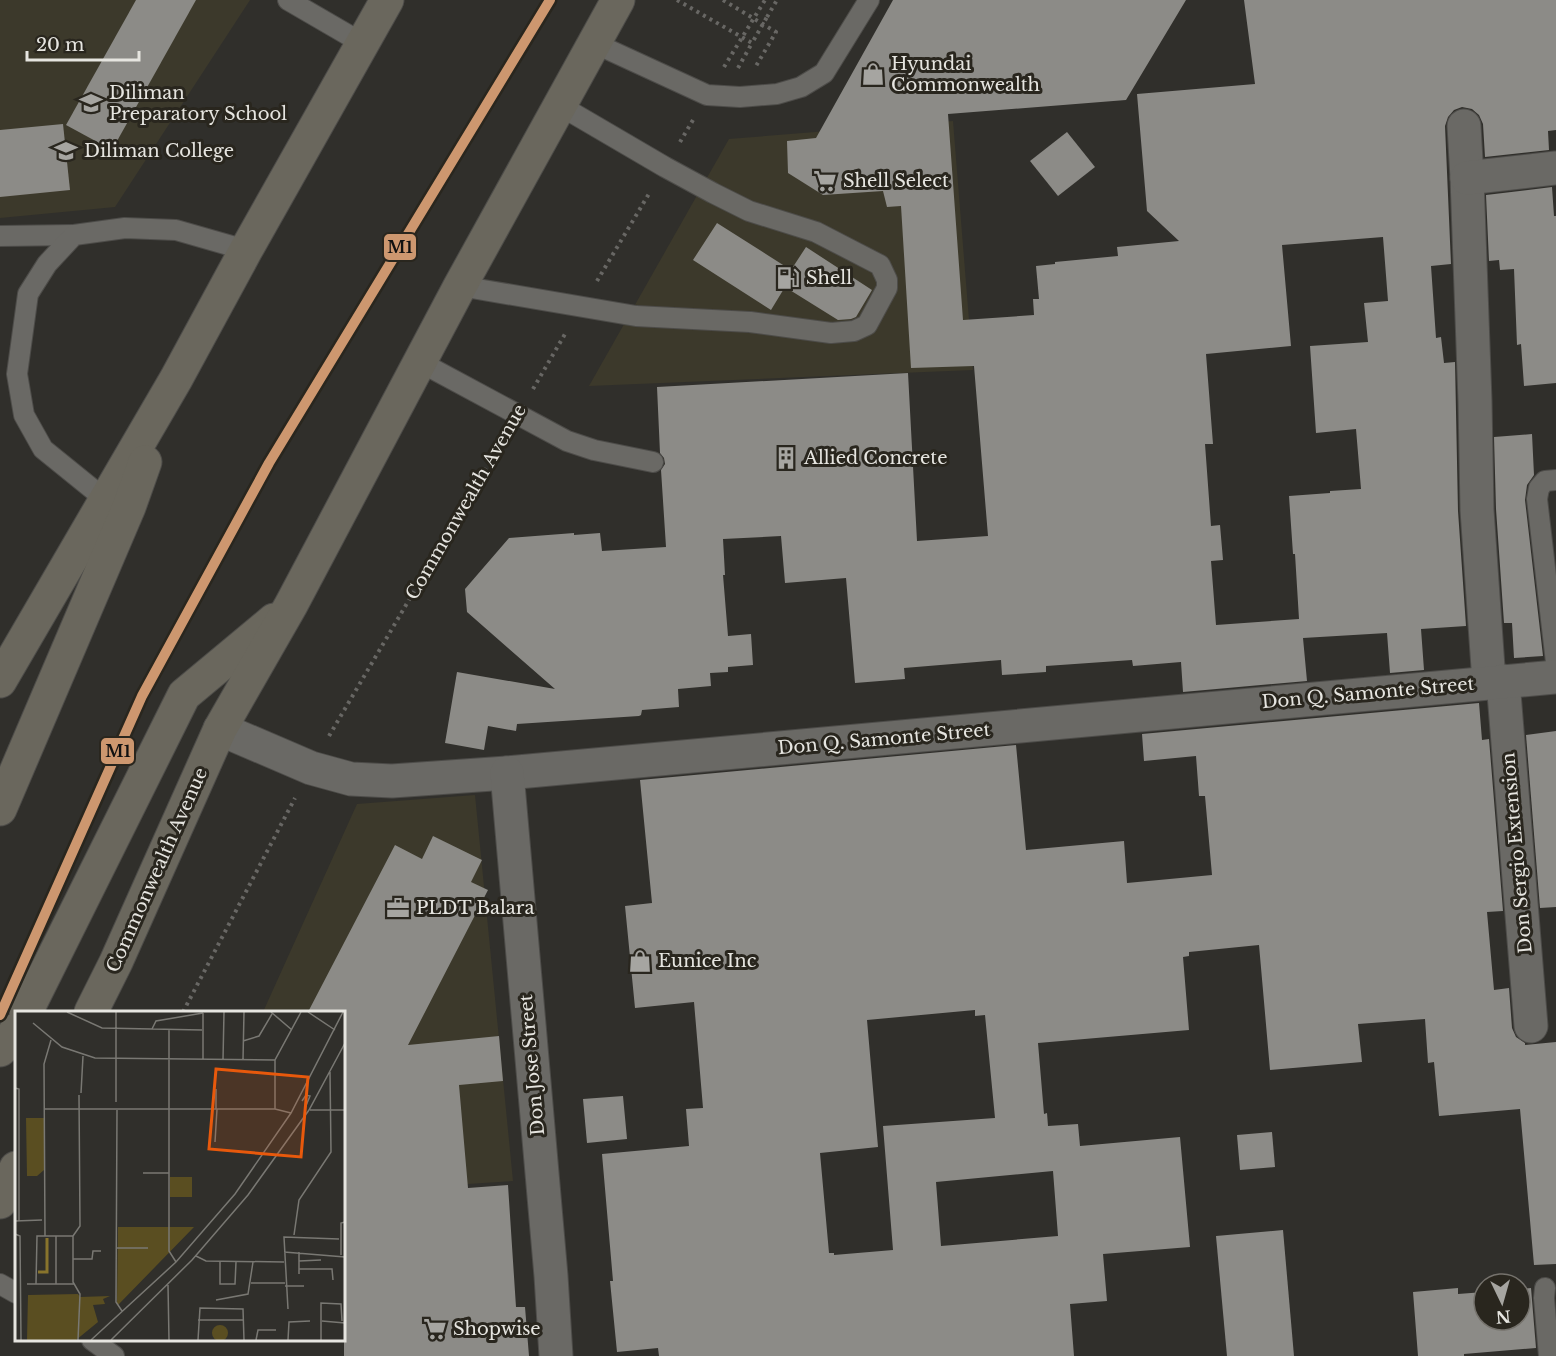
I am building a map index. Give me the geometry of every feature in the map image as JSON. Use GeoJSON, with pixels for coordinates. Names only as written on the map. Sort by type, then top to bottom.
{"type":"FeatureCollection","features":[{"type":"Feature","properties":{"kind":"main road"},"geometry":{"type":"LineString","coordinates":[[0,809],[117,503],[176,379],[387,0]]}},
{"type":"Feature","properties":{"kind":"main road","name":"Commonwealth Avenue"},"geometry":{"type":"LineString","coordinates":[[92,1011],[116,962],[220,729],[291,605],[460,286],[618,0]]}},
{"type":"Feature","properties":{"kind":"main road"},"geometry":{"type":"LineString","coordinates":[[0,681],[117,503]]}},
{"type":"Feature","properties":{"kind":"main road"},"geometry":{"type":"LineString","coordinates":[[26,1011],[184,695],[291,605]]}},
{"type":"Feature","properties":{"kind":"main road"},"geometry":{"type":"LineString","coordinates":[[0,1050],[11,1040],[15,1032]]}},
{"type":"Feature","properties":{"kind":"main road"},"geometry":{"type":"LineString","coordinates":[[0,1202],[15,1170]]}},
{"type":"Feature","properties":{"kind":"street","name":"Don Sergio Extension"},"geometry":{"type":"LineString","coordinates":[[1464,126],[1477,510],[1531,1026]]}},
{"type":"Feature","properties":{"kind":"street"},"geometry":{"type":"LineString","coordinates":[[1467,178],[1556,168]]}},
{"type":"Feature","properties":{"kind":"street","name":"Don Q. Samonte Street"},"geometry":{"type":"LineString","coordinates":[[220,729],[310,768],[351,779],[392,782],[1066,723],[1556,676]]}},
{"type":"Feature","properties":{"kind":"street","name":"Don Jose Street"},"geometry":{"type":"LineString","coordinates":[[507,773],[556,1356]]}},
{"type":"Feature","properties":{"kind":"lane"},"geometry":{"type":"LineString","coordinates":[[288,0],[362,43]]}},
{"type":"Feature","properties":{"kind":"lane"},"geometry":{"type":"LineString","coordinates":[[594,43],[707,95],[750,97],[777,94],[801,87],[824,73],[869,0]]}},
{"type":"Feature","properties":{"kind":"lane"},"geometry":{"type":"LineString","coordinates":[[460,286],[636,316],[750,322],[831,333],[854,332],[867,325],[887,288],[887,280],[880,265],[816,232],[749,210],[713,193],[559,105]]}},
{"type":"Feature","properties":{"kind":"lane"},"geometry":{"type":"LineString","coordinates":[[0,236],[74,235],[125,228],[176,230],[246,250]]}},
{"type":"Feature","properties":{"kind":"lane"},"geometry":{"type":"LineString","coordinates":[[74,235],[47,264],[28,294],[17,374],[24,415],[43,449],[117,503]]}},
{"type":"Feature","properties":{"kind":"lane"},"geometry":{"type":"LineString","coordinates":[[420,362],[567,441],[594,450],[653,462]]}},
{"type":"Feature","properties":{"kind":"lane"},"geometry":{"type":"LineString","coordinates":[[1556,480],[1545,481],[1539,488],[1537,499],[1556,662]]}},
{"type":"Feature","properties":{"kind":"lane"},"geometry":{"type":"LineString","coordinates":[[0,1284],[15,1292]]}},
{"type":"Feature","properties":{"kind":"lane"},"geometry":{"type":"LineString","coordinates":[[1545,1288],[1549,1356]]}},
{"type":"Feature","properties":{"kind":"lane"},"geometry":{"type":"LineString","coordinates":[[93,1341],[114,1356]]}},
{"type":"Feature","properties":{"kind":"path"},"geometry":{"type":"LineString","coordinates":[[677,0],[751,44],[777,0]]}},
{"type":"Feature","properties":{"kind":"path"},"geometry":{"type":"LineString","coordinates":[[723,0],[776,32],[753,72]]}},
{"type":"Feature","properties":{"kind":"path","name":"Commonwealth Avenue"},"geometry":{"type":"LineString","coordinates":[[184,1011],[310,768],[581,307],[765,0]]}},
{"type":"Feature","properties":{"kind":"shaded area","name":"Diliman Preparatory School"},"geometry":{"type":"Polygon","coordinates":[[[0,0],[250,0],[115,207],[0,218],[0,0]]]}},
{"type":"Feature","properties":{"kind":"shaded area"},"geometry":{"type":"Polygon","coordinates":[[[953,121],[973,370],[589,386],[729,139],[953,121]]]}},
{"type":"Feature","properties":{"kind":"shaded area","name":"PLDT Balara"},"geometry":{"type":"Polygon","coordinates":[[[475,795],[513,1181],[345,1192],[345,1011],[263,1011],[357,804],[475,795]]]}},
{"type":"Feature","properties":{"kind":"building"},"geometry":{"type":"Polygon","coordinates":[[[136,0],[196,0],[112,150],[66,125],[136,0]]]}},
{"type":"Feature","properties":{"kind":"building"},"geometry":{"type":"Polygon","coordinates":[[[893,0],[1186,0],[1126,100],[948,114],[963,320],[1034,315],[1033,299],[1039,299],[1036,266],[1118,256],[1117,247],[1179,241],[1147,211],[1137,94],[1255,84],[1244,0],[1556,0],[1556,130],[1548,131],[1549,150],[1485,157],[1483,124],[1479,115],[1472,109],[1462,107],[1454,110],[1445,126],[1451,264],[1431,266],[1436,338],[1441,337],[1444,363],[1455,362],[1458,511],[1466,626],[1421,629],[1424,670],[1390,673],[1387,633],[1303,638],[1307,681],[1183,692],[1181,662],[1133,666],[1132,660],[1046,666],[1046,672],[1002,675],[1001,660],[904,668],[905,679],[855,683],[846,578],[785,583],[781,536],[723,539],[725,575],[723,575],[728,636],[751,634],[753,665],[728,667],[728,672],[710,673],[711,686],[678,689],[679,707],[642,710],[639,716],[517,724],[516,731],[488,726],[484,750],[445,743],[457,672],[555,689],[467,612],[465,589],[509,538],[600,533],[602,551],[666,547],[661,470],[665,464],[660,453],[657,387],[908,373],[917,541],[988,536],[974,366],[911,368],[901,206],[887,207],[883,191],[823,195],[788,173],[787,141],[816,138],[893,0]],[[1383,237],[1282,245],[1291,346],[1206,354],[1213,444],[1205,444],[1211,526],[1220,525],[1223,560],[1211,561],[1216,625],[1299,619],[1289,496],[1361,489],[1356,429],[1316,433],[1310,346],[1368,342],[1364,303],[1388,301],[1383,237]]]}},
{"type":"Feature","properties":{"kind":"building"},"geometry":{"type":"Polygon","coordinates":[[[63,124],[70,190],[0,197],[0,130],[63,124]]]}},
{"type":"Feature","properties":{"kind":"building"},"geometry":{"type":"Polygon","coordinates":[[[1067,132],[1095,167],[1058,196],[1030,161],[1067,132]]]}},
{"type":"Feature","properties":{"kind":"building"},"geometry":{"type":"Polygon","coordinates":[[[1552,187],[1554,216],[1556,216],[1556,383],[1524,386],[1521,344],[1517,345],[1514,269],[1500,270],[1499,260],[1489,261],[1486,195],[1552,187]]]}},
{"type":"Feature","properties":{"kind":"building","name":"Shell"},"geometry":{"type":"Polygon","coordinates":[[[717,223],[791,270],[806,247],[872,290],[856,317],[851,319],[838,320],[785,287],[771,310],[693,260],[717,223]]]}},
{"type":"Feature","properties":{"kind":"building"},"geometry":{"type":"Polygon","coordinates":[[[1532,434],[1534,475],[1527,485],[1525,500],[1543,656],[1514,658],[1512,623],[1504,623],[1496,509],[1494,437],[1532,434]]]}},
{"type":"Feature","properties":{"kind":"building"},"geometry":{"type":"Polygon","coordinates":[[[1479,703],[1482,740],[1489,739],[1503,911],[1487,912],[1494,990],[1509,988],[1512,1028],[1516,1037],[1525,1045],[1556,1042],[1556,1264],[1534,1265],[1520,1109],[1439,1116],[1434,1062],[1428,1063],[1425,1019],[1358,1024],[1362,1062],[1270,1070],[1259,945],[1189,952],[1189,956],[1183,957],[1189,1030],[1038,1043],[1044,1114],[1047,1113],[1048,1126],[1078,1124],[1080,1146],[1180,1137],[1190,1247],[1103,1254],[1107,1301],[1070,1304],[1074,1356],[659,1356],[658,1348],[617,1352],[602,1154],[689,1146],[686,1109],[703,1108],[694,1002],[635,1008],[625,906],[652,903],[640,780],[1016,745],[1026,850],[1124,841],[1127,883],[1212,875],[1205,796],[1199,796],[1196,756],[1144,761],[1142,734],[1479,703]],[[975,1010],[867,1020],[878,1147],[820,1153],[829,1253],[834,1253],[834,1255],[893,1250],[883,1126],[995,1118],[985,1015],[975,1016],[975,1010]],[[1053,1171],[936,1182],[941,1246],[1058,1236],[1053,1171]]]}},
{"type":"Feature","properties":{"kind":"building"},"geometry":{"type":"Polygon","coordinates":[[[1556,731],[1556,907],[1540,908],[1526,735],[1556,731]]]}},
{"type":"Feature","properties":{"kind":"building"},"geometry":{"type":"Polygon","coordinates":[[[433,836],[482,860],[471,882],[488,890],[408,1045],[499,1036],[503,1081],[459,1085],[468,1188],[508,1185],[516,1307],[525,1307],[529,1356],[344,1356],[345,1011],[309,1011],[395,845],[422,859],[433,836]]]}},
{"type":"Feature","properties":{"kind":"building"},"geometry":{"type":"Polygon","coordinates":[[[623,1096],[627,1139],[587,1143],[583,1099],[623,1096]]]}},
{"type":"Feature","properties":{"kind":"building"},"geometry":{"type":"Polygon","coordinates":[[[1272,1132],[1275,1167],[1240,1170],[1237,1135],[1272,1132]]]}},
{"type":"Feature","properties":{"kind":"building"},"geometry":{"type":"Polygon","coordinates":[[[1283,1230],[1294,1356],[1227,1356],[1216,1236],[1283,1230]]]}},
{"type":"Feature","properties":{"kind":"building"},"geometry":{"type":"Polygon","coordinates":[[[1458,1288],[1458,1294],[1472,1293],[1472,1332],[1532,1332],[1532,1300],[1536,1348],[1464,1354],[1464,1356],[1418,1356],[1413,1292],[1458,1288]]]}},
{"type":"Feature","properties":{"kind":"transit line","name":"M1"},"geometry":{"type":"LineString","coordinates":[[0,1015],[142,696],[269,463],[550,0]]}},
{"type":"Feature","properties":{"kind":"place","name":"Hyundai Commonwealth"},"geometry":{"type":"Point","coordinates":[873,74]}},
{"type":"Feature","properties":{"kind":"place","name":"Diliman Preparatory School"},"geometry":{"type":"Point","coordinates":[91,103]}},
{"type":"Feature","properties":{"kind":"place","name":"Diliman College"},"geometry":{"type":"Point","coordinates":[66,151]}},
{"type":"Feature","properties":{"kind":"place","name":"Shell Select"},"geometry":{"type":"Point","coordinates":[825,181]}},
{"type":"Feature","properties":{"kind":"place","name":"Shell"},"geometry":{"type":"Point","coordinates":[788,278]}},
{"type":"Feature","properties":{"kind":"place","name":"Allied Concrete"},"geometry":{"type":"Point","coordinates":[786,458]}},
{"type":"Feature","properties":{"kind":"place","name":"PLDT Balara"},"geometry":{"type":"Point","coordinates":[398,908]}},
{"type":"Feature","properties":{"kind":"place","name":"Eunice Inc"},"geometry":{"type":"Point","coordinates":[640,961]}},
{"type":"Feature","properties":{"kind":"place","name":"Shopwise"},"geometry":{"type":"Point","coordinates":[435,1329]}}]}
